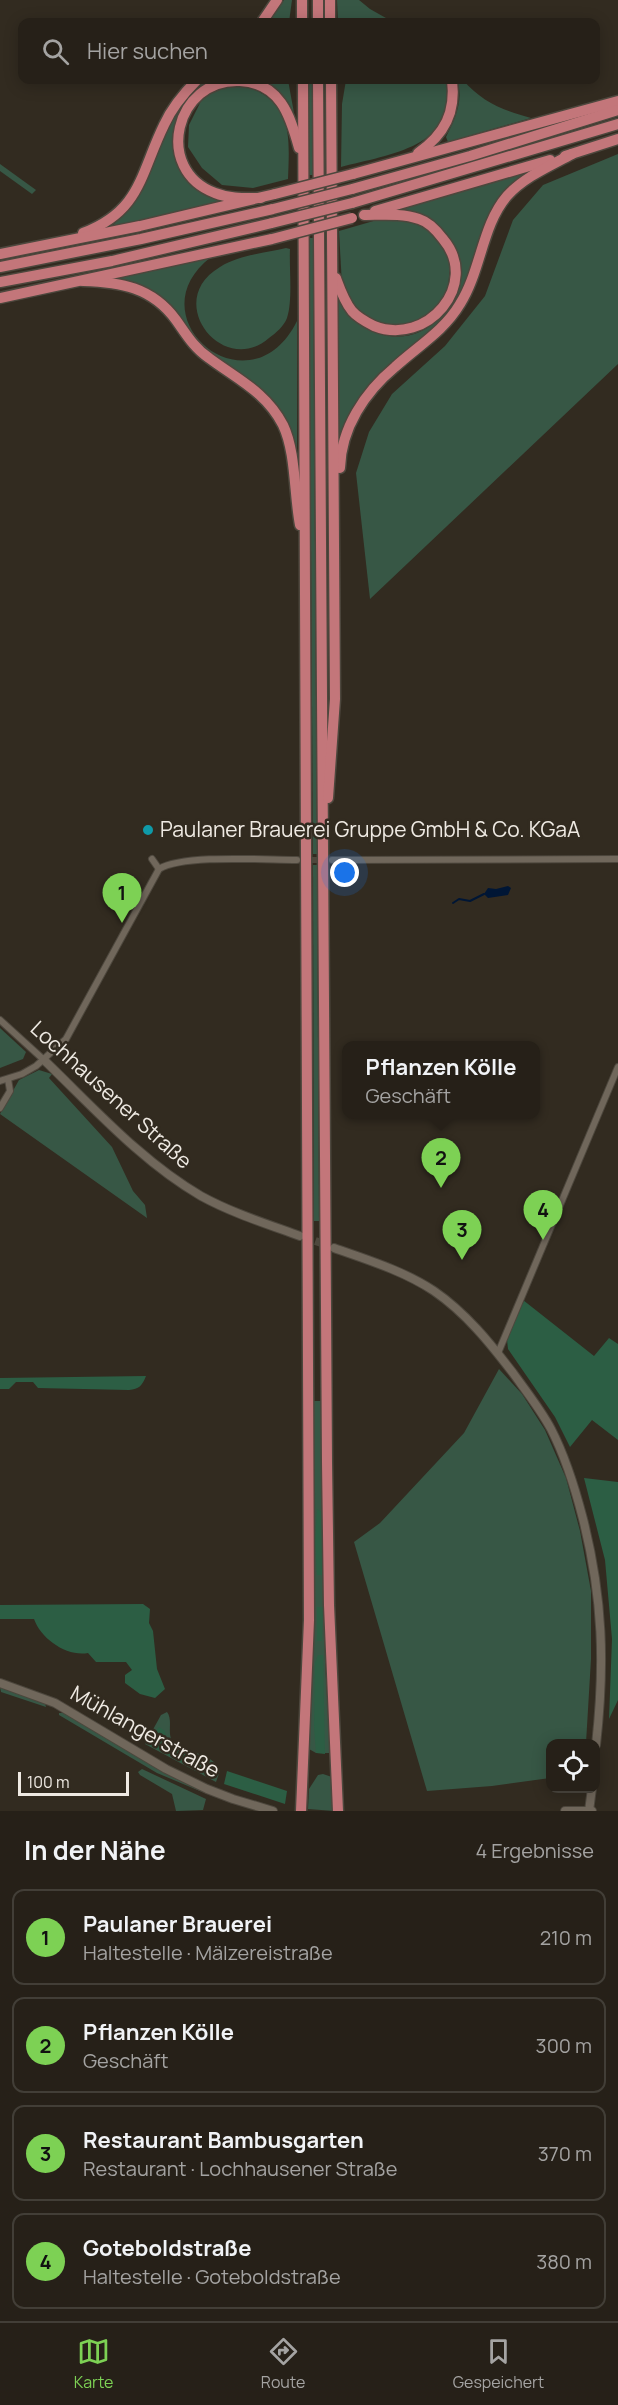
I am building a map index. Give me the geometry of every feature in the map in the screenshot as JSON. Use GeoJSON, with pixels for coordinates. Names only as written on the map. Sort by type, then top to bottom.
{"type":"FeatureCollection","features":[{"type":"Feature","properties":{"kind":"highway"},"geometry":{"type":"LineString","coordinates":[[265,18],[277,0]]}},
{"type":"Feature","properties":{"kind":"highway"},"geometry":{"type":"LineString","coordinates":[[302,0],[302,18]]}},
{"type":"Feature","properties":{"kind":"highway"},"geometry":{"type":"LineString","coordinates":[[318,0],[318,18]]}},
{"type":"Feature","properties":{"kind":"highway"},"geometry":{"type":"LineString","coordinates":[[330,0],[330,18]]}},
{"type":"Feature","properties":{"kind":"highway"},"geometry":{"type":"LineString","coordinates":[[40,247],[47,242],[98,227],[116,216],[132,199],[143,178],[164,124],[176,104],[194,84]]}},
{"type":"Feature","properties":{"kind":"highway"},"geometry":{"type":"LineString","coordinates":[[213,84],[197,96],[185,111],[180,124],[178,142],[180,156],[188,172],[201,185],[214,193],[232,198],[261,198]]}},
{"type":"Feature","properties":{"kind":"highway"},"geometry":{"type":"LineString","coordinates":[[256,84],[266,88],[281,101],[290,116],[303,166]]}},
{"type":"Feature","properties":{"kind":"highway"},"geometry":{"type":"LineString","coordinates":[[301,1811],[309,1620],[303,84]]}},
{"type":"Feature","properties":{"kind":"highway"},"geometry":{"type":"LineString","coordinates":[[318,84],[328,1581],[338,1811]]}},
{"type":"Feature","properties":{"kind":"highway"},"geometry":{"type":"LineString","coordinates":[[322,815],[328,803],[335,699],[331,84]]}},
{"type":"Feature","properties":{"kind":"highway"},"geometry":{"type":"LineString","coordinates":[[331,107],[338,84]]}},
{"type":"Feature","properties":{"kind":"highway"},"geometry":{"type":"LineString","coordinates":[[410,159],[442,133],[451,115],[454,94],[453,84]]}},
{"type":"Feature","properties":{"kind":"highway"},"geometry":{"type":"LineString","coordinates":[[0,254],[261,198],[618,101]]}},
{"type":"Feature","properties":{"kind":"highway"},"geometry":{"type":"LineString","coordinates":[[0,267],[131,242],[352,189],[470,156],[618,110]]}},
{"type":"Feature","properties":{"kind":"highway"},"geometry":{"type":"LineString","coordinates":[[0,282],[112,261],[352,203],[618,124]]}},
{"type":"Feature","properties":{"kind":"highway"},"geometry":{"type":"LineString","coordinates":[[0,298],[272,238],[364,215],[618,139]]}},
{"type":"Feature","properties":{"kind":"highway"},"geometry":{"type":"LineString","coordinates":[[333,490],[339,483],[344,439],[355,414],[372,389],[394,367],[444,326],[459,306],[472,283],[490,226],[507,196],[523,181],[572,154]]}},
{"type":"Feature","properties":{"kind":"highway"},"geometry":{"type":"LineString","coordinates":[[332,270],[345,301],[353,312],[364,322],[385,330],[406,331],[424,324],[439,313],[449,298],[454,281],[454,261],[447,244],[436,229],[421,220],[402,215],[364,215]]}},
{"type":"Feature","properties":{"kind":"highway"},"geometry":{"type":"LineString","coordinates":[[83,281],[129,285],[151,296],[176,319],[194,346],[208,358],[245,381],[273,408],[284,427],[290,448],[296,504],[305,548]]}},
{"type":"Feature","properties":{"kind":"highway"},"geometry":{"type":"LineString","coordinates":[[295,1811],[302,1788]]}},
{"type":"Feature","properties":{"kind":"main road","name":"Mühlangerstraße"},"geometry":{"type":"LineString","coordinates":[[0,1683],[55,1703],[166,1769],[207,1789],[270,1810]]}},
{"type":"Feature","properties":{"kind":"main road"},"geometry":{"type":"LineString","coordinates":[[565,1811],[590,1811]]}},
{"type":"Feature","properties":{"kind":"street"},"geometry":{"type":"LineString","coordinates":[[152,859],[159,869]]}},
{"type":"Feature","properties":{"kind":"street"},"geometry":{"type":"LineString","coordinates":[[332,860],[618,859]]}},
{"type":"Feature","properties":{"kind":"street"},"geometry":{"type":"LineString","coordinates":[[0,1081],[22,1074],[44,1060],[71,1032],[159,869],[167,864],[188,860],[297,860]]}},
{"type":"Feature","properties":{"kind":"street","name":"Lochhausener Straße"},"geometry":{"type":"LineString","coordinates":[[0,1020],[130,1141],[177,1181],[234,1212],[300,1236]]}},
{"type":"Feature","properties":{"kind":"street"},"geometry":{"type":"LineString","coordinates":[[498,1353],[618,1066]]}},
{"type":"Feature","properties":{"kind":"street"},"geometry":{"type":"LineString","coordinates":[[0,1108],[10,1091],[8,1079]]}},
{"type":"Feature","properties":{"kind":"street"},"geometry":{"type":"LineString","coordinates":[[334,1248],[402,1273],[427,1286],[458,1309],[498,1353],[550,1428],[572,1476],[595,1565],[600,1608],[602,1661],[596,1739]]}},
{"type":"Feature","properties":{"kind":"street"},"geometry":{"type":"LineString","coordinates":[[590,1811],[592,1793]]}},
{"type":"Feature","properties":{"kind":"green space"},"geometry":{"type":"Polygon","coordinates":[[[284,0],[292,0],[290,18],[272,18],[284,0]]]}},
{"type":"Feature","properties":{"kind":"green space"},"geometry":{"type":"Polygon","coordinates":[[[337,0],[359,0],[386,18],[338,18],[337,0]]]}},
{"type":"Feature","properties":{"kind":"green space"},"geometry":{"type":"Polygon","coordinates":[[[201,84],[206,84],[189,98],[180,111],[177,125],[182,167],[226,201],[110,228],[132,206],[147,180],[169,125],[181,105],[201,84]]]}},
{"type":"Feature","properties":{"kind":"green space"},"geometry":{"type":"Polygon","coordinates":[[[238,84],[256,90],[269,98],[284,119],[289,146],[288,179],[253,188],[222,185],[202,168],[188,147],[189,125],[201,101],[210,92],[238,84]]]}},
{"type":"Feature","properties":{"kind":"green space"},"geometry":{"type":"Polygon","coordinates":[[[269,84],[289,84],[294,113],[281,93],[269,84]]]}},
{"type":"Feature","properties":{"kind":"green space"},"geometry":{"type":"Polygon","coordinates":[[[309,84],[313,84],[313,175],[309,175],[309,84]]]}},
{"type":"Feature","properties":{"kind":"green space"},"geometry":{"type":"Polygon","coordinates":[[[345,84],[446,84],[448,102],[442,120],[432,134],[417,144],[399,151],[341,167],[342,104],[345,84]]]}},
{"type":"Feature","properties":{"kind":"green space"},"geometry":{"type":"Polygon","coordinates":[[[458,84],[466,84],[494,105],[531,118],[448,142],[446,137],[459,102],[458,84]]]}},
{"type":"Feature","properties":{"kind":"green space"},"geometry":{"type":"Polygon","coordinates":[[[618,154],[618,364],[370,599],[356,473],[369,432],[392,394],[445,346],[485,296],[513,220],[543,185],[618,154]]]}},
{"type":"Feature","properties":{"kind":"green space"},"geometry":{"type":"Polygon","coordinates":[[[0,164],[36,190],[32,194],[0,171],[0,164]]]}},
{"type":"Feature","properties":{"kind":"green space"},"geometry":{"type":"Polygon","coordinates":[[[526,172],[513,184],[455,304],[436,327],[396,360],[343,435],[339,435],[338,298],[366,328],[395,337],[420,331],[441,316],[455,294],[460,269],[454,244],[434,223],[400,209],[526,172]]]}},
{"type":"Feature","properties":{"kind":"green space"},"geometry":{"type":"Polygon","coordinates":[[[394,218],[417,222],[433,233],[447,252],[450,265],[448,289],[435,312],[409,326],[380,326],[355,309],[342,285],[339,231],[377,220],[394,218]]]}},
{"type":"Feature","properties":{"kind":"green space"},"geometry":{"type":"Polygon","coordinates":[[[309,238],[313,238],[317,854],[313,854],[309,238]]]}},
{"type":"Feature","properties":{"kind":"green space"},"geometry":{"type":"Polygon","coordinates":[[[286,248],[290,249],[290,293],[289,311],[284,324],[269,338],[251,348],[234,349],[218,342],[206,330],[198,315],[197,298],[204,281],[227,263],[286,248]]]}},
{"type":"Feature","properties":{"kind":"green space"},"geometry":{"type":"Polygon","coordinates":[[[211,257],[190,281],[184,306],[191,329],[207,348],[228,359],[253,360],[277,348],[297,321],[297,472],[272,401],[259,387],[217,359],[197,341],[176,313],[109,278],[211,257]]]}},
{"type":"Feature","properties":{"kind":"green space"},"geometry":{"type":"Polygon","coordinates":[[[313,865],[317,865],[319,1221],[314,1221],[313,865]]]}},
{"type":"Feature","properties":{"kind":"green space"},"geometry":{"type":"Polygon","coordinates":[[[0,1028],[26,1052],[23,1059],[0,1068],[0,1028]]]}},
{"type":"Feature","properties":{"kind":"green space"},"geometry":{"type":"Polygon","coordinates":[[[39,1070],[52,1074],[49,1078],[112,1147],[133,1191],[145,1205],[147,1218],[0,1114],[19,1080],[39,1070]]]}},
{"type":"Feature","properties":{"kind":"green space"},"geometry":{"type":"Polygon","coordinates":[[[523,1300],[594,1356],[609,1338],[618,1344],[618,1440],[592,1420],[570,1447],[555,1417],[508,1349],[507,1340],[523,1300]]]}},
{"type":"Feature","properties":{"kind":"green space"},"geometry":{"type":"Polygon","coordinates":[[[499,1369],[522,1394],[545,1430],[566,1478],[580,1531],[591,1591],[591,1659],[586,1739],[546,1739],[546,1779],[427,1791],[354,1542],[380,1523],[464,1433],[499,1369]]]}},
{"type":"Feature","properties":{"kind":"green space"},"geometry":{"type":"Polygon","coordinates":[[[146,1376],[140,1386],[129,1390],[38,1388],[33,1382],[16,1382],[9,1389],[0,1389],[0,1378],[146,1376]]]}},
{"type":"Feature","properties":{"kind":"green space"},"geometry":{"type":"Polygon","coordinates":[[[313,1401],[323,1401],[325,1660],[330,1753],[316,1753],[309,1749],[314,1604],[313,1401]]]}},
{"type":"Feature","properties":{"kind":"green space"},"geometry":{"type":"Polygon","coordinates":[[[584,1478],[618,1482],[618,1700],[609,1719],[612,1639],[605,1560],[584,1478]]]}},
{"type":"Feature","properties":{"kind":"green space"},"geometry":{"type":"Polygon","coordinates":[[[317,1509],[322,1512],[322,1575],[317,1575],[315,1542],[317,1509]]]}},
{"type":"Feature","properties":{"kind":"green space"},"geometry":{"type":"Polygon","coordinates":[[[143,1604],[150,1609],[149,1623],[153,1631],[157,1669],[165,1689],[155,1698],[140,1694],[125,1683],[125,1675],[132,1670],[126,1662],[96,1662],[88,1653],[80,1654],[64,1649],[42,1633],[34,1619],[0,1619],[0,1605],[143,1604]]]}},
{"type":"Feature","properties":{"kind":"green space"},"geometry":{"type":"Polygon","coordinates":[[[317,1607],[323,1607],[322,1641],[317,1641],[317,1607]]]}},
{"type":"Feature","properties":{"kind":"green space"},"geometry":{"type":"Polygon","coordinates":[[[318,1655],[323,1655],[325,1754],[316,1753],[314,1727],[315,1663],[318,1655]]]}},
{"type":"Feature","properties":{"kind":"green space"},"geometry":{"type":"Polygon","coordinates":[[[0,1687],[45,1703],[46,1707],[1,1692],[0,1687]]]}},
{"type":"Feature","properties":{"kind":"green space"},"geometry":{"type":"Polygon","coordinates":[[[167,1712],[172,1741],[180,1747],[213,1761],[220,1771],[216,1782],[145,1744],[161,1715],[167,1712]]]}},
{"type":"Feature","properties":{"kind":"green space"},"geometry":{"type":"Polygon","coordinates":[[[59,1713],[65,1713],[207,1794],[157,1773],[59,1713]]]}},
{"type":"Feature","properties":{"kind":"green space"},"geometry":{"type":"Polygon","coordinates":[[[159,1727],[165,1731],[167,1746],[217,1769],[216,1775],[212,1778],[151,1746],[148,1740],[159,1727]]]}},
{"type":"Feature","properties":{"kind":"green space"},"geometry":{"type":"Polygon","coordinates":[[[142,1769],[206,1799],[203,1810],[176,1811],[172,1794],[140,1775],[138,1772],[142,1769]]]}},
{"type":"Feature","properties":{"kind":"green space"},"geometry":{"type":"Polygon","coordinates":[[[227,1771],[287,1791],[285,1804],[224,1784],[227,1771]]]}},
{"type":"Feature","properties":{"kind":"green space"},"geometry":{"type":"Polygon","coordinates":[[[318,1775],[332,1777],[334,1811],[308,1809],[309,1789],[318,1775]]]}},
{"type":"Feature","properties":{"kind":"water"},"geometry":{"type":"Polygon","coordinates":[[[508,886],[511,888],[508,895],[488,898],[484,894],[488,888],[508,886]]]}},
{"type":"Feature","properties":{"kind":"waterway"},"geometry":{"type":"LineString","coordinates":[[453,903],[459,899],[470,901],[484,894]]}},
{"type":"Feature","properties":{"kind":"tunnel"},"geometry":{"type":"LineString","coordinates":[[303,860],[326,860]]}},
{"type":"Feature","properties":{"kind":"tunnel"},"geometry":{"type":"LineString","coordinates":[[304,1237],[330,1246]]}},
{"type":"Feature","properties":{"kind":"place","name":"Paulaner Brauerei Gruppe GmbH & Co. KGaA"},"geometry":{"type":"Point","coordinates":[148,830]}},
{"type":"Feature","properties":{"kind":"place","name":"Paulaner Brauerei"},"geometry":{"type":"Point","coordinates":[122,923]}},
{"type":"Feature","properties":{"kind":"place","name":"Pflanzen Kölle"},"geometry":{"type":"Point","coordinates":[441,1188]}},
{"type":"Feature","properties":{"kind":"place","name":"Goteboldstraße"},"geometry":{"type":"Point","coordinates":[543,1240]}},
{"type":"Feature","properties":{"kind":"place","name":"Restaurant Bambusgarten"},"geometry":{"type":"Point","coordinates":[462,1260]}}]}
